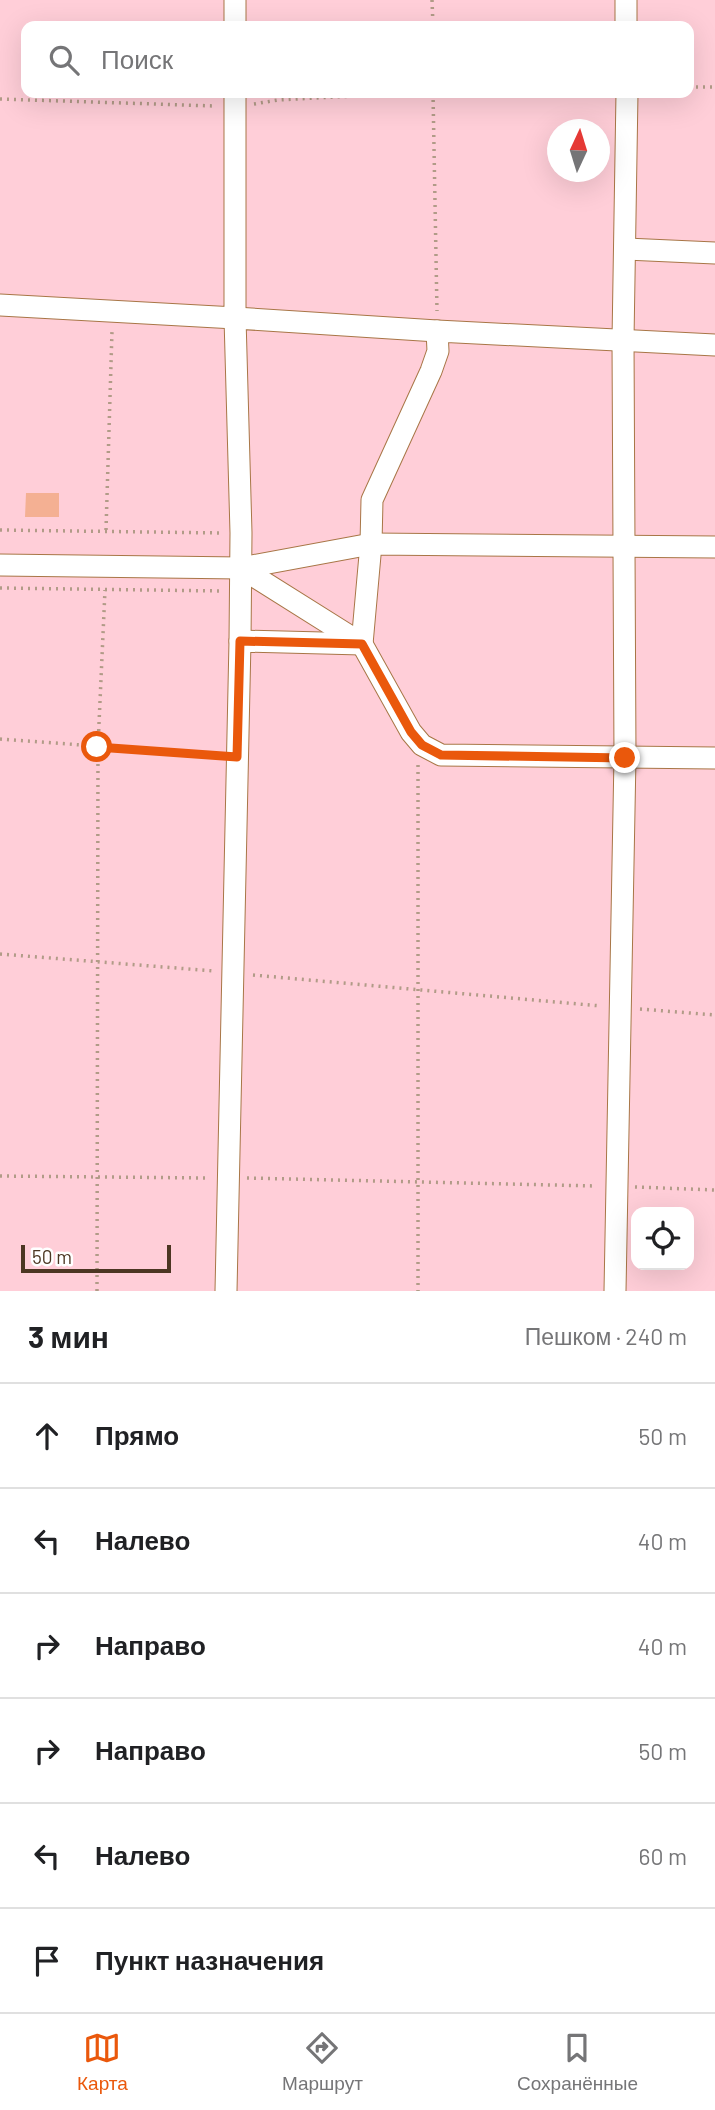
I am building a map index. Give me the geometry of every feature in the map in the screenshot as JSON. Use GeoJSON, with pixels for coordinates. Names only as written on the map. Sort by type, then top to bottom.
{"type":"FeatureCollection","features":[{"type":"Feature","properties":{"kind":"lane"},"geometry":{"type":"LineString","coordinates":[[235,0],[235,21]]}},
{"type":"Feature","properties":{"kind":"lane"},"geometry":{"type":"LineString","coordinates":[[626,0],[626,21]]}},
{"type":"Feature","properties":{"kind":"lane"},"geometry":{"type":"LineString","coordinates":[[615,1291],[625,758],[623,340],[627,98]]}},
{"type":"Feature","properties":{"kind":"lane"},"geometry":{"type":"LineString","coordinates":[[226,1291],[241,568],[235,318],[235,100]]}},
{"type":"Feature","properties":{"kind":"lane"},"geometry":{"type":"LineString","coordinates":[[626,249],[715,253]]}},
{"type":"Feature","properties":{"kind":"lane"},"geometry":{"type":"LineString","coordinates":[[0,305],[715,345]]}},
{"type":"Feature","properties":{"kind":"lane"},"geometry":{"type":"LineString","coordinates":[[362,644],[372,499],[431,371],[438,351],[437,331]]}},
{"type":"Feature","properties":{"kind":"lane"},"geometry":{"type":"LineString","coordinates":[[0,565],[241,568],[371,544],[715,547]]}},
{"type":"Feature","properties":{"kind":"lane"},"geometry":{"type":"LineString","coordinates":[[241,568],[362,644],[411,732],[422,745],[441,755],[715,758]]}},
{"type":"Feature","properties":{"kind":"lane"},"geometry":{"type":"LineString","coordinates":[[240,641],[362,644]]}},
{"type":"Feature","properties":{"kind":"path"},"geometry":{"type":"LineString","coordinates":[[432,0],[433,21]]}},
{"type":"Feature","properties":{"kind":"path"},"geometry":{"type":"LineString","coordinates":[[694,87],[715,87]]}},
{"type":"Feature","properties":{"kind":"path"},"geometry":{"type":"LineString","coordinates":[[0,99],[316,98]]}},
{"type":"Feature","properties":{"kind":"path"},"geometry":{"type":"LineString","coordinates":[[433,98],[437,331]]}},
{"type":"Feature","properties":{"kind":"path"},"geometry":{"type":"LineString","coordinates":[[106,530],[113,311]]}},
{"type":"Feature","properties":{"kind":"path"},"geometry":{"type":"LineString","coordinates":[[0,530],[241,533]]}},
{"type":"Feature","properties":{"kind":"path"},"geometry":{"type":"LineString","coordinates":[[0,588],[240,591]]}},
{"type":"Feature","properties":{"kind":"path"},"geometry":{"type":"LineString","coordinates":[[97,1291],[97,747],[105,590]]}},
{"type":"Feature","properties":{"kind":"path"},"geometry":{"type":"LineString","coordinates":[[0,739],[237,757]]}},
{"type":"Feature","properties":{"kind":"path"},"geometry":{"type":"LineString","coordinates":[[418,1291],[417,769],[422,745]]}},
{"type":"Feature","properties":{"kind":"path"},"geometry":{"type":"LineString","coordinates":[[0,954],[715,1015]]}},
{"type":"Feature","properties":{"kind":"path"},"geometry":{"type":"LineString","coordinates":[[0,1177],[229,1178],[715,1190]]}},
{"type":"Feature","properties":{"kind":"shaded area"},"geometry":{"type":"Polygon","coordinates":[[[0,0],[715,0],[715,1291],[0,1291],[0,0]]]}},
{"type":"Feature","properties":{"kind":"building"},"geometry":{"type":"Polygon","coordinates":[[[26,493],[59,493],[59,517],[25,517],[26,493]]]}},
{"type":"Feature","properties":{"kind":"route"},"geometry":{"type":"LineString","coordinates":[[97,747],[237,757],[240,641],[362,644],[411,732],[422,745],[441,755],[625,758]]}}]}
